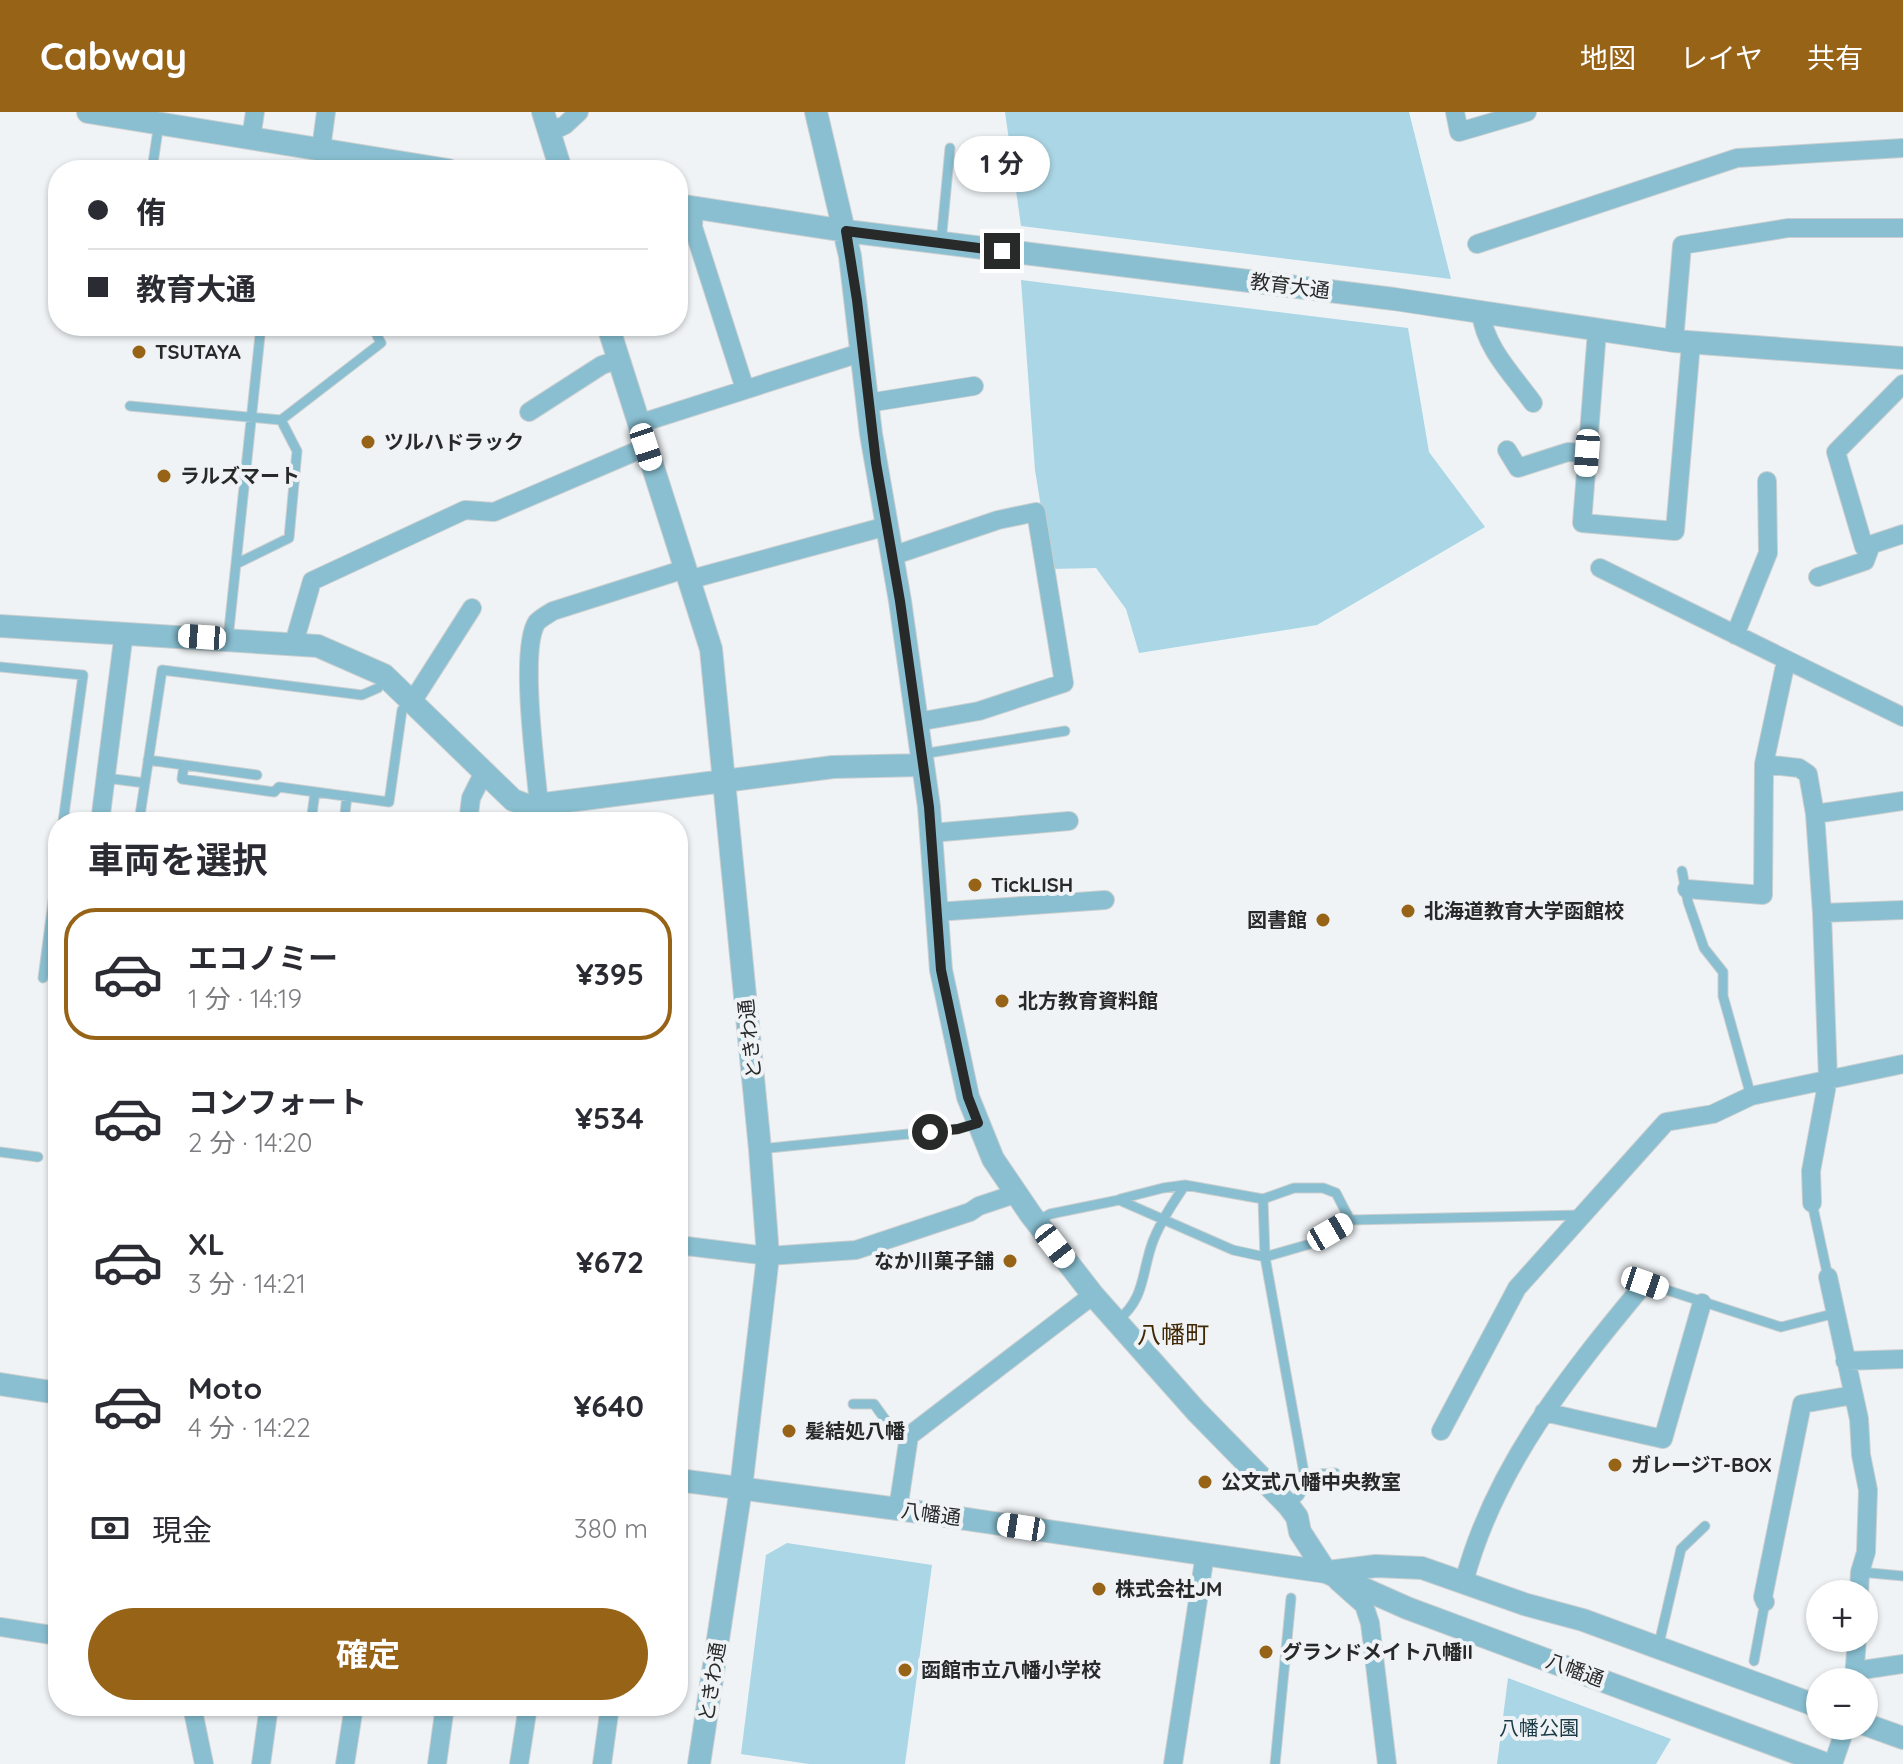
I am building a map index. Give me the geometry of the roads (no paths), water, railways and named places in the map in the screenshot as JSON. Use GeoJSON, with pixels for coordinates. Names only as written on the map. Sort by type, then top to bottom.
{"type":"FeatureCollection","features":[{"type":"Feature","properties":{"kind":"street"},"geometry":{"type":"LineString","coordinates":[[88,112],[321,149],[350,160]]}},
{"type":"Feature","properties":{"kind":"street"},"geometry":{"type":"LineString","coordinates":[[251,138],[255,112]]}},
{"type":"Feature","properties":{"kind":"street"},"geometry":{"type":"LineString","coordinates":[[321,149],[326,112]]}},
{"type":"Feature","properties":{"kind":"street"},"geometry":{"type":"LineString","coordinates":[[558,160],[546,122],[565,125],[579,112]]}},
{"type":"Feature","properties":{"kind":"street"},"geometry":{"type":"LineString","coordinates":[[816,112],[846,231],[868,403],[922,760],[941,970],[968,1097],[993,1159],[1036,1222],[1093,1295],[1196,1411],[1288,1505],[1297,1517],[1300,1532],[1326,1572],[1364,1605],[1370,1623],[1387,1764]]}},
{"type":"Feature","properties":{"kind":"street"},"geometry":{"type":"LineString","coordinates":[[1455,112],[1459,132],[1527,112]]}},
{"type":"Feature","properties":{"kind":"street"},"geometry":{"type":"LineString","coordinates":[[1477,244],[1737,158],[1903,148]]}},
{"type":"Feature","properties":{"kind":"street","name":"教育大通"},"geometry":{"type":"LineString","coordinates":[[688,206],[846,231],[1394,299],[1682,342],[1903,358]]}},
{"type":"Feature","properties":{"kind":"street"},"geometry":{"type":"LineString","coordinates":[[688,212],[745,389]]}},
{"type":"Feature","properties":{"kind":"street"},"geometry":{"type":"LineString","coordinates":[[1597,331],[1582,523],[1675,531],[1682,245],[1788,228],[1903,228]]}},
{"type":"Feature","properties":{"kind":"street"},"geometry":{"type":"LineString","coordinates":[[1481,313],[1483,332],[1533,403]]}},
{"type":"Feature","properties":{"kind":"street","name":"ときわ通"},"geometry":{"type":"LineString","coordinates":[[611,336],[711,649],[768,1256],[741,1488],[699,1764]]}},
{"type":"Feature","properties":{"kind":"street"},"geometry":{"type":"LineString","coordinates":[[638,424],[863,352]]}},
{"type":"Feature","properties":{"kind":"street"},"geometry":{"type":"LineString","coordinates":[[529,412],[602,365],[618,360]]}},
{"type":"Feature","properties":{"kind":"street"},"geometry":{"type":"LineString","coordinates":[[1903,384],[1836,452],[1864,547],[1903,534]]}},
{"type":"Feature","properties":{"kind":"street"},"geometry":{"type":"LineString","coordinates":[[868,403],[974,386]]}},
{"type":"Feature","properties":{"kind":"street"},"geometry":{"type":"LineString","coordinates":[[294,643],[312,581],[465,510],[494,512],[646,447]]}},
{"type":"Feature","properties":{"kind":"street"},"geometry":{"type":"LineString","coordinates":[[1507,450],[1518,468],[1568,452],[1587,453]]}},
{"type":"Feature","properties":{"kind":"street"},"geometry":{"type":"LineString","coordinates":[[1735,635],[1768,553],[1767,481]]}},
{"type":"Feature","properties":{"kind":"street"},"geometry":{"type":"LineString","coordinates":[[892,556],[998,520],[1036,512],[1064,683],[979,711],[917,722]]}},
{"type":"Feature","properties":{"kind":"street"},"geometry":{"type":"LineString","coordinates":[[532,811],[530,648],[537,623],[553,611],[686,574],[887,526]]}},
{"type":"Feature","properties":{"kind":"street"},"geometry":{"type":"LineString","coordinates":[[1818,577],[1865,561],[1871,545]]}},
{"type":"Feature","properties":{"kind":"street"},"geometry":{"type":"LineString","coordinates":[[1600,568],[1903,717]]}},
{"type":"Feature","properties":{"kind":"street"},"geometry":{"type":"LineString","coordinates":[[407,706],[472,608]]}},
{"type":"Feature","properties":{"kind":"street"},"geometry":{"type":"LineString","coordinates":[[0,626],[318,646],[384,675],[407,706],[513,800],[532,811],[724,780],[922,760]]}},
{"type":"Feature","properties":{"kind":"street"},"geometry":{"type":"LineString","coordinates":[[101,812],[124,632]]}},
{"type":"Feature","properties":{"kind":"street"},"geometry":{"type":"LineString","coordinates":[[1684,880],[1763,895],[1764,764],[1786,661]]}},
{"type":"Feature","properties":{"kind":"street"},"geometry":{"type":"LineString","coordinates":[[1764,764],[1799,768],[1808,774],[1815,814],[1828,1079],[1811,1171],[1812,1203]]}},
{"type":"Feature","properties":{"kind":"street"},"geometry":{"type":"LineString","coordinates":[[469,812],[471,798],[484,772]]}},
{"type":"Feature","properties":{"kind":"street"},"geometry":{"type":"LineString","coordinates":[[1815,814],[1903,801]]}},
{"type":"Feature","properties":{"kind":"street"},"geometry":{"type":"LineString","coordinates":[[931,833],[1069,821]]}},
{"type":"Feature","properties":{"kind":"street"},"geometry":{"type":"LineString","coordinates":[[936,912],[1105,900]]}},
{"type":"Feature","properties":{"kind":"street"},"geometry":{"type":"LineString","coordinates":[[1822,913],[1903,910]]}},
{"type":"Feature","properties":{"kind":"street"},"geometry":{"type":"LineString","coordinates":[[1441,1431],[1517,1288],[1666,1122],[1713,1114],[1751,1096],[1903,1064]]}},
{"type":"Feature","properties":{"kind":"street"},"geometry":{"type":"LineString","coordinates":[[688,1246],[768,1256],[856,1250],[1015,1194]]}},
{"type":"Feature","properties":{"kind":"street"},"geometry":{"type":"LineString","coordinates":[[1828,1277],[1859,1419],[1861,1455],[1868,1490],[1866,1552],[1860,1580]]}},
{"type":"Feature","properties":{"kind":"street"},"geometry":{"type":"LineString","coordinates":[[1464,1582],[1498,1490],[1544,1412],[1645,1283]]}},
{"type":"Feature","properties":{"kind":"street"},"geometry":{"type":"LineString","coordinates":[[898,1509],[909,1436],[1093,1295]]}},
{"type":"Feature","properties":{"kind":"street"},"geometry":{"type":"LineString","coordinates":[[1544,1412],[1663,1439],[1702,1303]]}},
{"type":"Feature","properties":{"kind":"street"},"geometry":{"type":"LineString","coordinates":[[1845,1361],[1903,1359]]}},
{"type":"Feature","properties":{"kind":"street"},"geometry":{"type":"LineString","coordinates":[[0,1384],[48,1391]]}},
{"type":"Feature","properties":{"kind":"street"},"geometry":{"type":"LineString","coordinates":[[1765,1602],[1763,1597],[1802,1404],[1853,1395]]}},
{"type":"Feature","properties":{"kind":"street","name":"八幡通"},"geometry":{"type":"LineString","coordinates":[[688,1481],[1326,1572],[1376,1566],[1422,1568],[1524,1604],[1583,1620],[1806,1702]]}},
{"type":"Feature","properties":{"kind":"street"},"geometry":{"type":"LineString","coordinates":[[1173,1764],[1205,1554]]}},
{"type":"Feature","properties":{"kind":"street","name":"八幡通"},"geometry":{"type":"LineString","coordinates":[[1326,1572],[1407,1608],[1826,1764]]}},
{"type":"Feature","properties":{"kind":"street"},"geometry":{"type":"LineString","coordinates":[[0,1627],[48,1634]]}},
{"type":"Feature","properties":{"kind":"street"},"geometry":{"type":"LineString","coordinates":[[1878,1670],[1903,1664]]}},
{"type":"Feature","properties":{"kind":"street"},"geometry":{"type":"LineString","coordinates":[[194,1716],[204,1764]]}},
{"type":"Feature","properties":{"kind":"street"},"geometry":{"type":"LineString","coordinates":[[261,1764],[268,1716]]}},
{"type":"Feature","properties":{"kind":"street"},"geometry":{"type":"LineString","coordinates":[[345,1764],[352,1716]]}},
{"type":"Feature","properties":{"kind":"street"},"geometry":{"type":"LineString","coordinates":[[437,1764],[444,1716]]}},
{"type":"Feature","properties":{"kind":"street"},"geometry":{"type":"LineString","coordinates":[[519,1764],[526,1716]]}},
{"type":"Feature","properties":{"kind":"street"},"geometry":{"type":"LineString","coordinates":[[602,1764],[609,1716]]}},
{"type":"Feature","properties":{"kind":"street"},"geometry":{"type":"LineString","coordinates":[[1878,1729],[1903,1738]]}},
{"type":"Feature","properties":{"kind":"street"},"geometry":{"type":"LineString","coordinates":[[1833,1764],[1841,1740]]}},
{"type":"Feature","properties":{"kind":"lane"},"geometry":{"type":"LineString","coordinates":[[153,160],[159,123]]}},
{"type":"Feature","properties":{"kind":"lane"},"geometry":{"type":"LineString","coordinates":[[941,243],[950,148]]}},
{"type":"Feature","properties":{"kind":"lane"},"geometry":{"type":"LineString","coordinates":[[228,639],[260,336]]}},
{"type":"Feature","properties":{"kind":"lane"},"geometry":{"type":"LineString","coordinates":[[130,406],[281,420],[381,343],[377,336]]}},
{"type":"Feature","properties":{"kind":"lane"},"geometry":{"type":"LineString","coordinates":[[236,564],[289,538],[297,451],[281,420]]}},
{"type":"Feature","properties":{"kind":"lane"},"geometry":{"type":"LineString","coordinates":[[0,667],[83,675],[64,812]]}},
{"type":"Feature","properties":{"kind":"lane"},"geometry":{"type":"LineString","coordinates":[[141,812],[162,670],[362,695],[378,688]]}},
{"type":"Feature","properties":{"kind":"lane"},"geometry":{"type":"LineString","coordinates":[[184,765],[182,779],[274,792],[279,787],[389,802],[407,706]]}},
{"type":"Feature","properties":{"kind":"lane"},"geometry":{"type":"LineString","coordinates":[[922,760],[1065,731]]}},
{"type":"Feature","properties":{"kind":"lane"},"geometry":{"type":"LineString","coordinates":[[148,760],[257,775]]}},
{"type":"Feature","properties":{"kind":"lane"},"geometry":{"type":"LineString","coordinates":[[106,778],[145,783]]}},
{"type":"Feature","properties":{"kind":"lane"},"geometry":{"type":"LineString","coordinates":[[312,812],[315,792]]}},
{"type":"Feature","properties":{"kind":"lane"},"geometry":{"type":"LineString","coordinates":[[345,812],[347,796]]}},
{"type":"Feature","properties":{"kind":"lane"},"geometry":{"type":"LineString","coordinates":[[1684,880],[1704,948],[1723,972],[1723,996],[1751,1096]]}},
{"type":"Feature","properties":{"kind":"lane"},"geometry":{"type":"LineString","coordinates":[[43,978],[48,943]]}},
{"type":"Feature","properties":{"kind":"lane"},"geometry":{"type":"LineString","coordinates":[[760,1149],[958,1129],[978,1123]]}},
{"type":"Feature","properties":{"kind":"lane"},"geometry":{"type":"LineString","coordinates":[[0,1152],[38,1157]]}},
{"type":"Feature","properties":{"kind":"lane"},"geometry":{"type":"LineString","coordinates":[[1036,1222],[1050,1214],[1185,1185],[1263,1199],[1294,1188],[1323,1188],[1336,1193],[1350,1220]]}},
{"type":"Feature","properties":{"kind":"lane"},"geometry":{"type":"LineString","coordinates":[[1117,1321],[1135,1303],[1152,1243],[1164,1217],[1185,1185]]}},
{"type":"Feature","properties":{"kind":"lane"},"geometry":{"type":"LineString","coordinates":[[1263,1199],[1265,1257],[1306,1484],[1299,1496],[1288,1505]]}},
{"type":"Feature","properties":{"kind":"lane"},"geometry":{"type":"LineString","coordinates":[[1119,1200],[1164,1217],[1233,1250],[1265,1257],[1310,1244],[1350,1220],[1581,1215]]}},
{"type":"Feature","properties":{"kind":"lane"},"geometry":{"type":"LineString","coordinates":[[1812,1203],[1828,1277]]}},
{"type":"Feature","properties":{"kind":"lane"},"geometry":{"type":"LineString","coordinates":[[1645,1283],[1781,1327],[1836,1313]]}},
{"type":"Feature","properties":{"kind":"lane"},"geometry":{"type":"LineString","coordinates":[[853,1404],[874,1404],[897,1436],[909,1436]]}},
{"type":"Feature","properties":{"kind":"lane"},"geometry":{"type":"LineString","coordinates":[[1304,1475],[1335,1473]]}},
{"type":"Feature","properties":{"kind":"lane"},"geometry":{"type":"LineString","coordinates":[[1658,1648],[1681,1549],[1705,1526]]}},
{"type":"Feature","properties":{"kind":"lane"},"geometry":{"type":"LineString","coordinates":[[1860,1572],[1903,1576]]}},
{"type":"Feature","properties":{"kind":"lane"},"geometry":{"type":"LineString","coordinates":[[1275,1764],[1291,1598]]}},
{"type":"Feature","properties":{"kind":"lane"},"geometry":{"type":"LineString","coordinates":[[1754,1661],[1765,1602]]}},
{"type":"Feature","properties":{"kind":"place","name":"TSUTAYA"},"geometry":{"type":"Point","coordinates":[139,352]}},
{"type":"Feature","properties":{"kind":"place","name":"ツルハドラック"},"geometry":{"type":"Point","coordinates":[368,442]}},
{"type":"Feature","properties":{"kind":"place","name":"ラルズマート"},"geometry":{"type":"Point","coordinates":[164,476]}},
{"type":"Feature","properties":{"kind":"place","name":"TickLISH"},"geometry":{"type":"Point","coordinates":[975,885]}},
{"type":"Feature","properties":{"kind":"place","name":"北海道教育大学函館校"},"geometry":{"type":"Point","coordinates":[1408,911]}},
{"type":"Feature","properties":{"kind":"place","name":"図書館"},"geometry":{"type":"Point","coordinates":[1323,920]}},
{"type":"Feature","properties":{"kind":"place","name":"北方教育資料館"},"geometry":{"type":"Point","coordinates":[1002,1001]}},
{"type":"Feature","properties":{"kind":"place","name":"なか川菓子舗"},"geometry":{"type":"Point","coordinates":[1010,1261]}},
{"type":"Feature","properties":{"kind":"place","name":"髪結処八幡"},"geometry":{"type":"Point","coordinates":[789,1431]}},
{"type":"Feature","properties":{"kind":"place","name":"ガレージT-BOX"},"geometry":{"type":"Point","coordinates":[1615,1465]}},
{"type":"Feature","properties":{"kind":"place","name":"公文式八幡中央教室"},"geometry":{"type":"Point","coordinates":[1205,1482]}},
{"type":"Feature","properties":{"kind":"place","name":"株式会社JM"},"geometry":{"type":"Point","coordinates":[1099,1589]}},
{"type":"Feature","properties":{"kind":"place","name":"グランドメイト八幡II"},"geometry":{"type":"Point","coordinates":[1266,1652]}},
{"type":"Feature","properties":{"kind":"place","name":"函館市立八幡小学校"},"geometry":{"type":"Point","coordinates":[905,1670]}},
{"type":"Feature","properties":{"kind":"district","name":"八幡町"},"geometry":{"type":"Point","coordinates":[1173,1335]}},
{"type":"Feature","properties":{"kind":"park label","name":"八幡公園"},"geometry":{"type":"Point","coordinates":[1539,1728]}}]}
